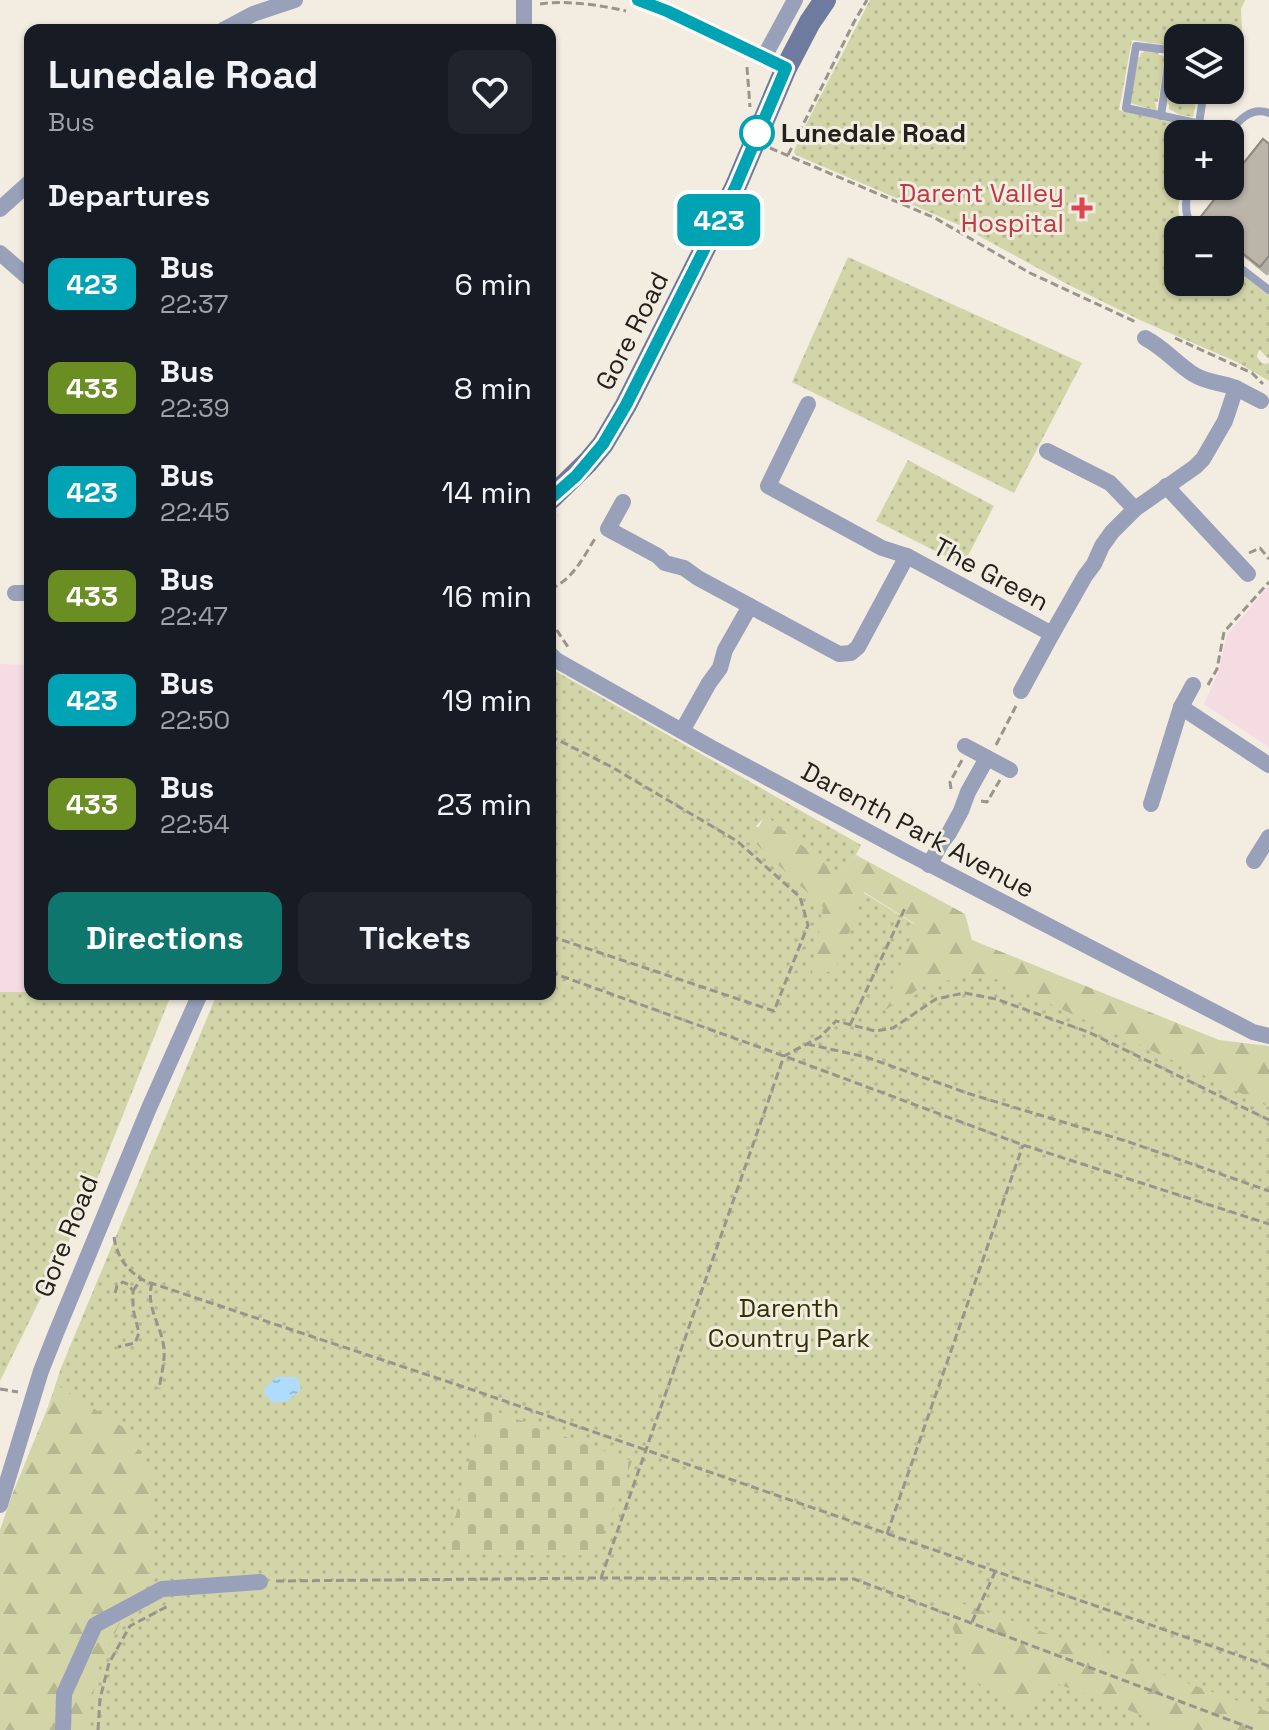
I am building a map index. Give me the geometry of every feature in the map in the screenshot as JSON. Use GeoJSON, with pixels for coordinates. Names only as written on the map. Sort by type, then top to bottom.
{"type":"FeatureCollection","features":[{"type":"Feature","properties":{"kind":"street"},"geometry":{"type":"LineString","coordinates":[[234,24],[253,14],[295,0]]}},
{"type":"Feature","properties":{"kind":"street"},"geometry":{"type":"LineString","coordinates":[[764,57],[795,0]]}},
{"type":"Feature","properties":{"kind":"street","name":"Gore Road"},"geometry":{"type":"LineString","coordinates":[[556,494],[603,444],[626,405],[735,188],[786,68],[825,0]]}},
{"type":"Feature","properties":{"kind":"street"},"geometry":{"type":"LineString","coordinates":[[525,24],[530,3]]}},
{"type":"Feature","properties":{"kind":"street"},"geometry":{"type":"LineString","coordinates":[[636,6],[675,15],[786,68]]}},
{"type":"Feature","properties":{"kind":"street"},"geometry":{"type":"LineString","coordinates":[[0,209],[24,187]]}},
{"type":"Feature","properties":{"kind":"street"},"geometry":{"type":"LineString","coordinates":[[0,253],[24,274]]}},
{"type":"Feature","properties":{"kind":"street"},"geometry":{"type":"LineString","coordinates":[[1141,331],[1198,377],[1265,395]]}},
{"type":"Feature","properties":{"kind":"street","name":"The Green"},"geometry":{"type":"LineString","coordinates":[[1019,696],[1105,542],[1135,509],[1203,459],[1225,421],[1236,388]]}},
{"type":"Feature","properties":{"kind":"street","name":"The Green"},"geometry":{"type":"LineString","coordinates":[[808,404],[768,486],[1052,634]]}},
{"type":"Feature","properties":{"kind":"street"},"geometry":{"type":"LineString","coordinates":[[1047,451],[1110,483],[1135,509]]}},
{"type":"Feature","properties":{"kind":"street"},"geometry":{"type":"LineString","coordinates":[[1166,486],[1248,574]]}},
{"type":"Feature","properties":{"kind":"street","name":"The Green"},"geometry":{"type":"LineString","coordinates":[[623,502],[608,529],[658,556],[665,563],[684,568],[694,581],[851,658],[907,556]]}},
{"type":"Feature","properties":{"kind":"street"},"geometry":{"type":"LineString","coordinates":[[682,731],[720,668],[725,650],[750,606]]}},
{"type":"Feature","properties":{"kind":"street","name":"Darenth Park Avenue"},"geometry":{"type":"LineString","coordinates":[[556,660],[929,865],[1253,1032],[1269,1036]]}},
{"type":"Feature","properties":{"kind":"street"},"geometry":{"type":"LineString","coordinates":[[1151,804],[1181,707],[1193,685]]}},
{"type":"Feature","properties":{"kind":"street"},"geometry":{"type":"LineString","coordinates":[[1181,707],[1269,765]]}},
{"type":"Feature","properties":{"kind":"street"},"geometry":{"type":"LineString","coordinates":[[965,746],[1010,770]]}},
{"type":"Feature","properties":{"kind":"street"},"geometry":{"type":"LineString","coordinates":[[929,865],[955,823],[987,758]]}},
{"type":"Feature","properties":{"kind":"street"},"geometry":{"type":"LineString","coordinates":[[1254,861],[1269,837]]}},
{"type":"Feature","properties":{"kind":"street","name":"Gore Road"},"geometry":{"type":"LineString","coordinates":[[0,1505],[41,1371],[149,1108],[197,1000]]}},
{"type":"Feature","properties":{"kind":"street"},"geometry":{"type":"LineString","coordinates":[[63,1730],[64,1694],[95,1625],[162,1589],[260,1582]]}},
{"type":"Feature","properties":{"kind":"lane"},"geometry":{"type":"LineString","coordinates":[[1164,49],[1136,46],[1125,104],[1128,109],[1180,120]]}},
{"type":"Feature","properties":{"kind":"lane"},"geometry":{"type":"LineString","coordinates":[[1161,116],[1164,101]]}},
{"type":"Feature","properties":{"kind":"lane"},"geometry":{"type":"LineString","coordinates":[[1240,120],[1261,111],[1269,113]]}},
{"type":"Feature","properties":{"kind":"lane"},"geometry":{"type":"LineString","coordinates":[[1244,271],[1269,290]]}},
{"type":"Feature","properties":{"kind":"path"},"geometry":{"type":"LineString","coordinates":[[788,155],[867,0]]}},
{"type":"Feature","properties":{"kind":"path"},"geometry":{"type":"LineString","coordinates":[[530,3],[570,1],[636,6]]}},
{"type":"Feature","properties":{"kind":"path"},"geometry":{"type":"LineString","coordinates":[[747,63],[751,114]]}},
{"type":"Feature","properties":{"kind":"path"},"geometry":{"type":"LineString","coordinates":[[769,147],[935,218],[1030,273],[1141,331]]}},
{"type":"Feature","properties":{"kind":"path"},"geometry":{"type":"LineString","coordinates":[[1164,334],[1252,373],[1265,395]]}},
{"type":"Feature","properties":{"kind":"path"},"geometry":{"type":"LineString","coordinates":[[556,586],[575,569],[598,534],[591,530]]}},
{"type":"Feature","properties":{"kind":"path"},"geometry":{"type":"LineString","coordinates":[[1244,553],[1260,548],[1269,559]]}},
{"type":"Feature","properties":{"kind":"path"},"geometry":{"type":"LineString","coordinates":[[1193,685],[1209,685],[1217,669],[1224,632],[1269,582]]}},
{"type":"Feature","properties":{"kind":"path"},"geometry":{"type":"LineString","coordinates":[[987,758],[1019,696]]}},
{"type":"Feature","properties":{"kind":"path"},"geometry":{"type":"LineString","coordinates":[[556,739],[610,766],[737,841],[800,897],[808,925],[774,1011],[556,938]]}},
{"type":"Feature","properties":{"kind":"path"},"geometry":{"type":"LineString","coordinates":[[850,1025],[906,906]]}},
{"type":"Feature","properties":{"kind":"path"},"geometry":{"type":"LineString","coordinates":[[556,974],[1023,1145],[1269,1224]]}},
{"type":"Feature","properties":{"kind":"path"},"geometry":{"type":"LineString","coordinates":[[601,1578],[784,1056],[820,1037],[836,1021],[875,1031],[893,1028],[936,999],[964,993],[996,999],[1088,1032],[1269,1120]]}},
{"type":"Feature","properties":{"kind":"path"},"geometry":{"type":"LineString","coordinates":[[807,1044],[866,1057],[1269,1191]]}},
{"type":"Feature","properties":{"kind":"path"},"geometry":{"type":"LineString","coordinates":[[887,1534],[1023,1145]]}},
{"type":"Feature","properties":{"kind":"path"},"geometry":{"type":"LineString","coordinates":[[114,1230],[120,1256],[130,1271],[141,1279],[470,1389],[1269,1666]]}},
{"type":"Feature","properties":{"kind":"path"},"geometry":{"type":"LineString","coordinates":[[118,1347],[133,1344],[138,1337],[133,1291],[141,1279]]}},
{"type":"Feature","properties":{"kind":"path"},"geometry":{"type":"LineString","coordinates":[[115,1293],[123,1282],[133,1291]]}},
{"type":"Feature","properties":{"kind":"path"},"geometry":{"type":"LineString","coordinates":[[152,1283],[151,1305],[164,1348],[159,1389]]}},
{"type":"Feature","properties":{"kind":"path"},"geometry":{"type":"LineString","coordinates":[[972,1622],[995,1572]]}},
{"type":"Feature","properties":{"kind":"path"},"geometry":{"type":"LineString","coordinates":[[260,1582],[854,1579],[1256,1730]]}},
{"type":"Feature","properties":{"kind":"path"},"geometry":{"type":"LineString","coordinates":[[98,1730],[100,1699],[109,1663],[130,1626],[181,1602],[185,1588]]}},
{"type":"Feature","properties":{"kind":"shaded area"},"geometry":{"type":"Polygon","coordinates":[[[1269,586],[1269,747],[1204,704],[1218,674],[1227,635],[1269,586]]]}},
{"type":"Feature","properties":{"kind":"shaded area"},"geometry":{"type":"Polygon","coordinates":[[[0,664],[24,665],[24,992],[0,992],[0,664]]]}},
{"type":"Feature","properties":{"kind":"green space","name":"Darent Valley Hospital"},"geometry":{"type":"Polygon","coordinates":[[[870,0],[1245,0],[1241,9],[1242,24],[1164,24],[1164,45],[1132,40],[1119,110],[1164,120],[1164,200],[1180,200],[1179,216],[1164,216],[1164,296],[1244,296],[1244,275],[1269,295],[1269,359],[1260,350],[1257,357],[1262,363],[1269,362],[1269,381],[1237,362],[1067,284],[957,224],[796,155],[794,152],[870,0]]]}},
{"type":"Feature","properties":{"kind":"green space"},"geometry":{"type":"Polygon","coordinates":[[[1159,52],[1164,56],[1158,102],[1155,102],[1157,111],[1130,103],[1137,57],[1143,53],[1159,52]]]}},
{"type":"Feature","properties":{"kind":"green space"},"geometry":{"type":"Polygon","coordinates":[[[1169,104],[1195,104],[1193,117],[1169,109],[1169,104]]]}},
{"type":"Feature","properties":{"kind":"green space"},"geometry":{"type":"Polygon","coordinates":[[[848,257],[1082,363],[1014,493],[792,382],[848,257]]]}},
{"type":"Feature","properties":{"kind":"green space"},"geometry":{"type":"Polygon","coordinates":[[[908,460],[994,506],[963,565],[876,521],[908,460]]]}},
{"type":"Feature","properties":{"kind":"green space","name":"Darenth Country Park"},"geometry":{"type":"Polygon","coordinates":[[[556,671],[861,845],[856,855],[836,874],[766,816],[756,826],[956,950],[1269,1097],[1269,1730],[0,1730],[0,1554],[61,1368],[214,1000],[556,1000],[556,671]]]}},
{"type":"Feature","properties":{"kind":"green space"},"geometry":{"type":"Polygon","coordinates":[[[765,815],[836,873],[856,855],[965,914],[972,940],[1219,1040],[1269,1046],[1269,1107],[985,974],[927,984],[885,1010],[915,924],[864,892],[835,971],[812,974],[823,907],[752,840],[765,815]]]}},
{"type":"Feature","properties":{"kind":"green space"},"geometry":{"type":"Polygon","coordinates":[[[0,992],[24,992],[24,1000],[169,1000],[88,1202],[0,1381],[0,992]]]}},
{"type":"Feature","properties":{"kind":"green space"},"geometry":{"type":"Polygon","coordinates":[[[57,1385],[126,1429],[150,1468],[150,1571],[99,1666],[85,1730],[0,1730],[0,1530],[57,1385]]]}},
{"type":"Feature","properties":{"kind":"green space"},"geometry":{"type":"Polygon","coordinates":[[[483,1407],[632,1461],[595,1555],[446,1554],[483,1407]]]}},
{"type":"Feature","properties":{"kind":"green space"},"geometry":{"type":"Polygon","coordinates":[[[941,1596],[1269,1712],[1269,1730],[1163,1730],[1155,1720],[1050,1681],[1021,1711],[971,1678],[941,1596]]]}},
{"type":"Feature","properties":{"kind":"water"},"geometry":{"type":"Polygon","coordinates":[[[276,1377],[297,1377],[301,1389],[288,1401],[273,1403],[263,1391],[276,1377]]]}},
{"type":"Feature","properties":{"kind":"building"},"geometry":{"type":"Polygon","coordinates":[[[1263,139],[1269,144],[1269,187],[1244,217],[1201,216],[1214,200],[1244,200],[1244,163],[1263,139]]]}},
{"type":"Feature","properties":{"kind":"building"},"geometry":{"type":"Polygon","coordinates":[[[1263,139],[1269,144],[1269,256],[1260,267],[1244,254],[1244,216],[1201,216],[1214,200],[1244,200],[1244,163],[1263,139]]]}},
{"type":"Feature","properties":{"kind":"building"},"geometry":{"type":"Polygon","coordinates":[[[1269,198],[1269,256],[1260,267],[1244,254],[1244,231],[1269,198]]]}},
{"type":"Feature","properties":{"kind":"bus line","name":"423"},"geometry":{"type":"LineString","coordinates":[[556,494],[603,444],[626,405],[735,188],[786,68],[638,0]]}},
{"type":"Feature","properties":{"kind":"place","name":"Lunedale Road"},"geometry":{"type":"Point","coordinates":[757,133]}},
{"type":"Feature","properties":{"kind":"place","name":"Darent Valley Hospital"},"geometry":{"type":"Point","coordinates":[1082,208]}}]}
